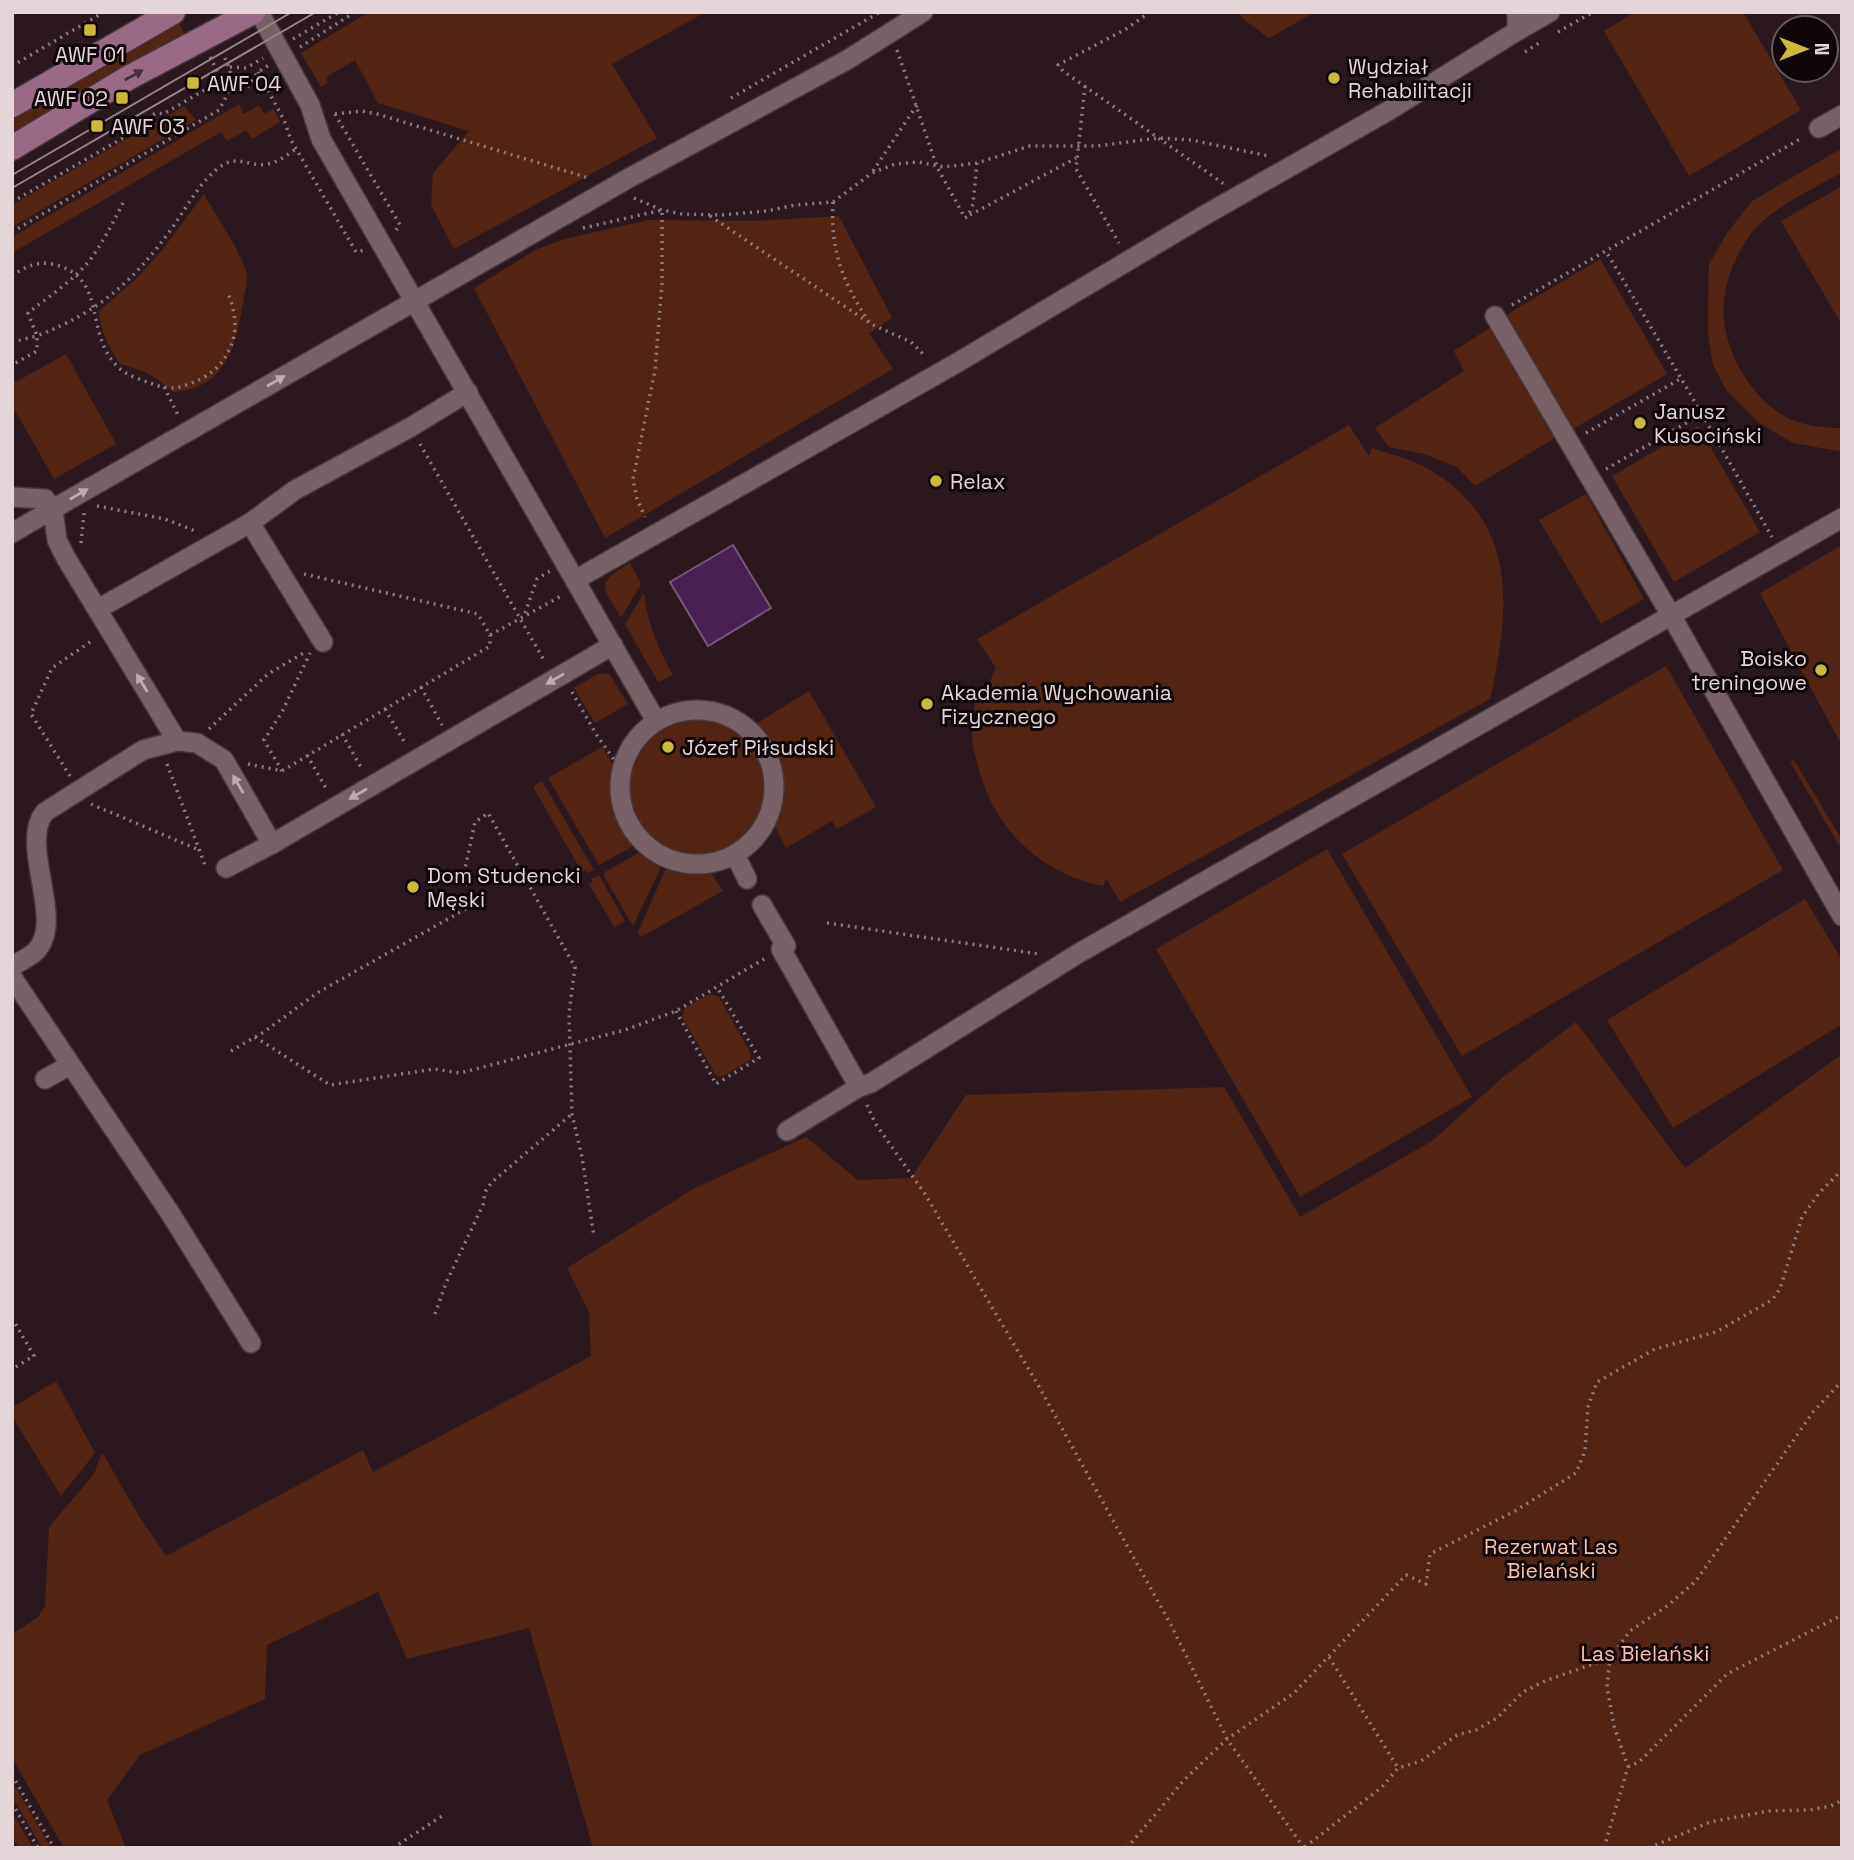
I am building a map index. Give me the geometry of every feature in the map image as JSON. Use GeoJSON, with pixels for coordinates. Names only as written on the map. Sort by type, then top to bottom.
{"type":"FeatureCollection","features":[{"type":"Feature","properties":{"kind":"main road"},"geometry":{"type":"LineString","coordinates":[[12,106],[173,12]]}},
{"type":"Feature","properties":{"kind":"main road"},"geometry":{"type":"LineString","coordinates":[[12,148],[128,78],[253,12]]}},
{"type":"Feature","properties":{"kind":"street"},"geometry":{"type":"LineString","coordinates":[[259,12],[288,48],[321,139],[408,305],[468,392],[656,721]]}},
{"type":"Feature","properties":{"kind":"street"},"geometry":{"type":"LineString","coordinates":[[12,533],[613,188],[847,60],[923,12]]}},
{"type":"Feature","properties":{"kind":"street"},"geometry":{"type":"LineString","coordinates":[[577,583],[955,364],[1205,215],[1388,111],[1517,21],[1550,12]]}},
{"type":"Feature","properties":{"kind":"street"},"geometry":{"type":"LineString","coordinates":[[1819,128],[1842,115]]}},
{"type":"Feature","properties":{"kind":"street"},"geometry":{"type":"LineString","coordinates":[[1495,316],[1672,617],[1842,916]]}},
{"type":"Feature","properties":{"kind":"street"},"geometry":{"type":"LineString","coordinates":[[98,609],[250,523],[295,490],[468,392]]}},
{"type":"Feature","properties":{"kind":"street"},"geometry":{"type":"LineString","coordinates":[[12,497],[46,499],[53,509],[57,540],[110,629],[168,743]]}},
{"type":"Feature","properties":{"kind":"street"},"geometry":{"type":"LineString","coordinates":[[787,1131],[859,1087],[871,1083],[1070,959],[1842,519]]}},
{"type":"Feature","properties":{"kind":"street"},"geometry":{"type":"LineString","coordinates":[[250,523],[323,642]]}},
{"type":"Feature","properties":{"kind":"street"},"geometry":{"type":"LineString","coordinates":[[226,868],[450,740],[562,683],[613,645]]}},
{"type":"Feature","properties":{"kind":"street"},"geometry":{"type":"LineString","coordinates":[[682,710],[709,710],[736,719],[756,737],[770,761],[774,789],[769,816],[754,839],[735,854],[710,864],[686,864],[663,857],[644,844],[629,825],[621,803],[620,779],[625,756],[638,736],[656,721],[682,710]]}},
{"type":"Feature","properties":{"kind":"street"},"geometry":{"type":"LineString","coordinates":[[12,966],[37,951],[46,929],[46,904],[36,834],[40,819],[46,812],[142,750],[168,743],[197,743],[224,760],[272,844]]}},
{"type":"Feature","properties":{"kind":"street"},"geometry":{"type":"LineString","coordinates":[[735,854],[747,879]]}},
{"type":"Feature","properties":{"kind":"street"},"geometry":{"type":"LineString","coordinates":[[762,905],[786,946],[781,949],[859,1087]]}},
{"type":"Feature","properties":{"kind":"street"},"geometry":{"type":"LineString","coordinates":[[12,977],[170,1213],[251,1343]]}},
{"type":"Feature","properties":{"kind":"street"},"geometry":{"type":"LineString","coordinates":[[46,1079],[70,1065]]}},
{"type":"Feature","properties":{"kind":"path"},"geometry":{"type":"LineString","coordinates":[[12,65],[104,12]]}},
{"type":"Feature","properties":{"kind":"path"},"geometry":{"type":"LineString","coordinates":[[230,89],[247,88],[258,72],[339,12]]}},
{"type":"Feature","properties":{"kind":"path"},"geometry":{"type":"LineString","coordinates":[[288,48],[355,12]]}},
{"type":"Feature","properties":{"kind":"path"},"geometry":{"type":"LineString","coordinates":[[1150,12],[1126,29],[1058,65],[1226,185]]}},
{"type":"Feature","properties":{"kind":"path"},"geometry":{"type":"LineString","coordinates":[[890,31],[937,167],[965,218],[1076,158]]}},
{"type":"Feature","properties":{"kind":"path"},"geometry":{"type":"LineString","coordinates":[[12,232],[209,118],[219,110],[230,89],[232,78],[229,65],[242,69],[260,60]]}},
{"type":"Feature","properties":{"kind":"path"},"geometry":{"type":"LineString","coordinates":[[258,72],[296,149],[356,252],[367,250]]}},
{"type":"Feature","properties":{"kind":"path"},"geometry":{"type":"LineString","coordinates":[[12,202],[142,127],[144,120],[156,113],[163,114],[222,80],[230,89]]}},
{"type":"Feature","properties":{"kind":"path"},"geometry":{"type":"LineString","coordinates":[[1085,86],[1076,169],[1120,244]]}},
{"type":"Feature","properties":{"kind":"path"},"geometry":{"type":"LineString","coordinates":[[872,173],[917,106]]}},
{"type":"Feature","properties":{"kind":"path"},"geometry":{"type":"LineString","coordinates":[[393,234],[400,225],[335,114],[362,111],[377,114],[613,188],[662,211],[708,215],[767,211],[795,205],[833,202],[872,173],[895,164],[918,162],[937,167],[977,163],[1030,146],[1097,146],[1158,138],[1191,140],[1270,156],[1259,163]]}},
{"type":"Feature","properties":{"kind":"path"},"geometry":{"type":"LineString","coordinates":[[1495,316],[1819,128]]}},
{"type":"Feature","properties":{"kind":"path"},"geometry":{"type":"LineString","coordinates":[[12,342],[65,325],[93,309],[126,284],[157,249],[186,209],[198,187],[229,161],[265,164],[296,149]]}},
{"type":"Feature","properties":{"kind":"path"},"geometry":{"type":"LineString","coordinates":[[968,216],[973,204],[977,163]]}},
{"type":"Feature","properties":{"kind":"path"},"geometry":{"type":"LineString","coordinates":[[1214,192],[1232,181]]}},
{"type":"Feature","properties":{"kind":"path"},"geometry":{"type":"LineString","coordinates":[[833,202],[832,226],[837,257],[851,295],[871,324]]}},
{"type":"Feature","properties":{"kind":"path"},"geometry":{"type":"LineString","coordinates":[[12,365],[37,351],[37,336],[28,313],[76,275],[105,237],[123,203]]}},
{"type":"Feature","properties":{"kind":"path"},"geometry":{"type":"LineString","coordinates":[[646,520],[637,499],[633,479],[654,370],[662,283],[662,211]]}},
{"type":"Feature","properties":{"kind":"path"},"geometry":{"type":"LineString","coordinates":[[708,215],[871,324],[911,342],[926,357]]}},
{"type":"Feature","properties":{"kind":"path"},"geometry":{"type":"LineString","coordinates":[[1606,251],[1782,553]]}},
{"type":"Feature","properties":{"kind":"path"},"geometry":{"type":"LineString","coordinates":[[12,276],[23,268],[43,262],[65,267],[85,282],[93,300],[96,328],[117,366],[136,378],[164,387],[178,388],[206,378],[222,362],[234,339],[234,307],[227,291]]}},
{"type":"Feature","properties":{"kind":"path"},"geometry":{"type":"LineString","coordinates":[[1569,442],[1680,379]]}},
{"type":"Feature","properties":{"kind":"path"},"geometry":{"type":"LineString","coordinates":[[164,387],[180,418]]}},
{"type":"Feature","properties":{"kind":"path"},"geometry":{"type":"LineString","coordinates":[[1590,478],[1702,414]]}},
{"type":"Feature","properties":{"kind":"path"},"geometry":{"type":"LineString","coordinates":[[411,426],[562,683],[622,771]]}},
{"type":"Feature","properties":{"kind":"path"},"geometry":{"type":"LineString","coordinates":[[73,568],[80,553],[85,503],[165,519],[220,540]]}},
{"type":"Feature","properties":{"kind":"path"},"geometry":{"type":"LineString","coordinates":[[522,617],[537,579],[565,563]]}},
{"type":"Feature","properties":{"kind":"path"},"geometry":{"type":"LineString","coordinates":[[224,760],[282,771],[490,646],[490,635],[478,614],[278,568]]}},
{"type":"Feature","properties":{"kind":"path"},"geometry":{"type":"LineString","coordinates":[[490,635],[577,583]]}},
{"type":"Feature","properties":{"kind":"path"},"geometry":{"type":"LineString","coordinates":[[110,629],[51,668],[31,714],[82,800],[199,850]]}},
{"type":"Feature","properties":{"kind":"path"},"geometry":{"type":"LineString","coordinates":[[197,743],[209,728],[268,674],[312,649],[282,712],[264,740],[282,771]]}},
{"type":"Feature","properties":{"kind":"path"},"geometry":{"type":"LineString","coordinates":[[421,687],[450,740]]}},
{"type":"Feature","properties":{"kind":"path"},"geometry":{"type":"LineString","coordinates":[[385,709],[416,760]]}},
{"type":"Feature","properties":{"kind":"path"},"geometry":{"type":"LineString","coordinates":[[342,734],[372,785]]}},
{"type":"Feature","properties":{"kind":"path"},"geometry":{"type":"LineString","coordinates":[[168,743],[199,850],[210,877],[226,868]]}},
{"type":"Feature","properties":{"kind":"path"},"geometry":{"type":"LineString","coordinates":[[307,755],[337,806]]}},
{"type":"Feature","properties":{"kind":"path"},"geometry":{"type":"LineString","coordinates":[[231,1051],[256,1037],[317,993],[478,902],[463,878],[475,822],[488,813],[575,967],[569,1013],[572,1114],[582,1157],[594,1237]]}},
{"type":"Feature","properties":{"kind":"path"},"geometry":{"type":"LineString","coordinates":[[827,923],[1070,959]]}},
{"type":"Feature","properties":{"kind":"path"},"geometry":{"type":"LineString","coordinates":[[256,1037],[330,1084],[435,1069],[460,1073],[625,1030],[676,1011],[781,949]]}},
{"type":"Feature","properties":{"kind":"path"},"geometry":{"type":"LineString","coordinates":[[676,1011],[716,1084],[759,1058],[717,987]]}},
{"type":"Feature","properties":{"kind":"path"},"geometry":{"type":"LineString","coordinates":[[859,1087],[875,1123],[925,1194],[1044,1397],[1171,1625],[1227,1739],[1305,1848],[1382,1787],[1398,1768],[1422,1760],[1457,1735],[1476,1730],[1497,1718],[1523,1692],[1545,1681],[1610,1658]]}},
{"type":"Feature","properties":{"kind":"path"},"geometry":{"type":"LineString","coordinates":[[435,1314],[446,1283],[483,1205],[485,1192],[492,1182],[572,1114]]}},
{"type":"Feature","properties":{"kind":"path"},"geometry":{"type":"LineString","coordinates":[[1128,1848],[1184,1780],[1227,1739],[1294,1693],[1406,1575],[1426,1584],[1430,1554],[1514,1511],[1576,1473],[1585,1451],[1588,1407],[1597,1382],[1656,1349],[1716,1332],[1772,1300],[1780,1289],[1802,1217],[1820,1192],[1842,1170]]}},
{"type":"Feature","properties":{"kind":"path"},"geometry":{"type":"LineString","coordinates":[[12,1318],[34,1356],[12,1369]]}},
{"type":"Feature","properties":{"kind":"path"},"geometry":{"type":"LineString","coordinates":[[1604,1848],[1628,1767],[1614,1726],[1607,1687],[1610,1658],[1630,1631],[1667,1606],[1696,1581],[1813,1412],[1842,1381]]}},
{"type":"Feature","properties":{"kind":"path"},"geometry":{"type":"LineString","coordinates":[[1628,1767],[1639,1762],[1727,1674],[1842,1615]]}},
{"type":"Feature","properties":{"kind":"path"},"geometry":{"type":"LineString","coordinates":[[1328,1657],[1398,1768]]}},
{"type":"Feature","properties":{"kind":"path"},"geometry":{"type":"LineString","coordinates":[[12,1775],[54,1848]]}},
{"type":"Feature","properties":{"kind":"path"},"geometry":{"type":"LineString","coordinates":[[1649,1848],[1710,1822],[1769,1811],[1810,1810],[1831,1806],[1842,1800]]}},
{"type":"Feature","properties":{"kind":"path"},"geometry":{"type":"LineString","coordinates":[[12,1803],[38,1848]]}},
{"type":"Feature","properties":{"kind":"path"},"geometry":{"type":"LineString","coordinates":[[393,1848],[442,1816]]}},
{"type":"Feature","properties":{"kind":"green space"},"geometry":{"type":"Polygon","coordinates":[[[369,12],[706,12],[612,64],[657,138],[454,249],[431,205],[433,173],[469,131],[378,103],[355,60],[326,77],[328,83],[321,87],[301,53],[369,12]]]}},
{"type":"Feature","properties":{"kind":"green space"},"geometry":{"type":"Polygon","coordinates":[[[1238,12],[1315,12],[1269,38],[1238,12]]]}},
{"type":"Feature","properties":{"kind":"green space"},"geometry":{"type":"Polygon","coordinates":[[[1635,12],[1743,12],[1770,58],[1770,84],[1786,84],[1801,110],[1689,176],[1604,31],[1635,12]]]}},
{"type":"Feature","properties":{"kind":"green space"},"geometry":{"type":"Polygon","coordinates":[[[178,22],[184,33],[12,134],[12,118],[178,22]]]}},
{"type":"Feature","properties":{"kind":"green space"},"geometry":{"type":"Polygon","coordinates":[[[239,104],[244,114],[259,105],[264,114],[274,109],[280,122],[252,139],[246,130],[227,141],[221,132],[12,253],[12,237],[239,104]]]}},
{"type":"Feature","properties":{"kind":"green space"},"geometry":{"type":"Polygon","coordinates":[[[184,106],[196,120],[12,227],[12,205],[184,106]]]}},
{"type":"Feature","properties":{"kind":"green space"},"geometry":{"type":"Polygon","coordinates":[[[1842,148],[1842,172],[1780,208],[1750,235],[1731,271],[1723,311],[1731,348],[1749,383],[1775,410],[1790,419],[1815,426],[1842,428],[1842,451],[1838,451],[1793,443],[1759,423],[1727,391],[1713,365],[1708,335],[1708,307],[1709,264],[1727,233],[1752,201],[1842,148]]]}},
{"type":"Feature","properties":{"kind":"green space"},"geometry":{"type":"Polygon","coordinates":[[[1842,186],[1842,325],[1781,221],[1842,186]]]}},
{"type":"Feature","properties":{"kind":"green space"},"geometry":{"type":"Polygon","coordinates":[[[204,194],[242,261],[247,274],[246,287],[232,349],[217,374],[206,383],[173,392],[149,374],[120,364],[106,339],[99,311],[137,278],[163,249],[204,194]]]}},
{"type":"Feature","properties":{"kind":"green space"},"geometry":{"type":"Polygon","coordinates":[[[839,216],[892,318],[869,333],[893,369],[605,538],[474,288],[537,249],[564,239],[649,220],[753,221],[839,216]]]}},
{"type":"Feature","properties":{"kind":"green space"},"geometry":{"type":"Polygon","coordinates":[[[1600,259],[1667,374],[1573,429],[1506,315],[1600,259]]]}},
{"type":"Feature","properties":{"kind":"green space"},"geometry":{"type":"Polygon","coordinates":[[[1491,327],[1555,438],[1475,486],[1457,467],[1424,454],[1389,447],[1375,428],[1464,371],[1454,351],[1491,327]]]}},
{"type":"Feature","properties":{"kind":"green space"},"geometry":{"type":"Polygon","coordinates":[[[66,354],[116,444],[54,479],[12,405],[12,384],[66,354]]]}},
{"type":"Feature","properties":{"kind":"green space"},"geometry":{"type":"Polygon","coordinates":[[[1349,425],[1369,456],[1372,448],[1411,461],[1454,487],[1477,511],[1492,538],[1500,568],[1503,599],[1502,631],[1490,699],[1120,902],[1106,878],[1104,886],[1080,880],[1039,858],[1021,844],[1006,826],[984,785],[977,762],[972,736],[976,693],[984,695],[996,668],[977,639],[1349,425]]]}},
{"type":"Feature","properties":{"kind":"green space"},"geometry":{"type":"Polygon","coordinates":[[[1698,426],[1760,532],[1674,582],[1612,476],[1698,426]]]}},
{"type":"Feature","properties":{"kind":"green space"},"geometry":{"type":"Polygon","coordinates":[[[1586,494],[1644,599],[1601,624],[1539,520],[1586,494]]]}},
{"type":"Feature","properties":{"kind":"green space","name":"Boisko treningowe"},"geometry":{"type":"Polygon","coordinates":[[[1842,545],[1842,746],[1760,593],[1842,545]]]}},
{"type":"Feature","properties":{"kind":"green space"},"geometry":{"type":"Polygon","coordinates":[[[630,563],[641,584],[621,618],[605,586],[611,576],[630,563]]]}},
{"type":"Feature","properties":{"kind":"green space"},"geometry":{"type":"Polygon","coordinates":[[[644,593],[654,636],[673,675],[658,682],[625,624],[644,593]]]}},
{"type":"Feature","properties":{"kind":"green space"},"geometry":{"type":"Polygon","coordinates":[[[1666,666],[1783,870],[1462,1056],[1342,854],[1666,666]]]}},
{"type":"Feature","properties":{"kind":"green space"},"geometry":{"type":"Polygon","coordinates":[[[604,673],[610,675],[628,704],[595,723],[574,688],[604,673]]]}},
{"type":"Feature","properties":{"kind":"green space"},"geometry":{"type":"Polygon","coordinates":[[[809,691],[876,807],[837,829],[832,821],[786,848],[773,823],[779,796],[779,770],[772,746],[757,723],[809,691]]]}},
{"type":"Feature","properties":{"kind":"green space"},"geometry":{"type":"Polygon","coordinates":[[[698,720],[724,725],[746,740],[761,762],[766,788],[761,814],[746,836],[724,851],[698,856],[672,851],[650,836],[635,814],[630,788],[635,762],[650,740],[672,725],[698,720]]]}},
{"type":"Feature","properties":{"kind":"green space"},"geometry":{"type":"Polygon","coordinates":[[[602,747],[614,766],[613,788],[619,817],[635,845],[599,865],[548,778],[602,747]]]}},
{"type":"Feature","properties":{"kind":"green space"},"geometry":{"type":"Polygon","coordinates":[[[1794,760],[1842,840],[1842,850],[1790,762],[1794,760]]]}},
{"type":"Feature","properties":{"kind":"green space"},"geometry":{"type":"Polygon","coordinates":[[[542,781],[594,870],[582,872],[533,787],[542,781]]]}},
{"type":"Feature","properties":{"kind":"green space"},"geometry":{"type":"Polygon","coordinates":[[[1327,849],[1472,1097],[1300,1197],[1156,949],[1327,849]]]}},
{"type":"Feature","properties":{"kind":"green space"},"geometry":{"type":"Polygon","coordinates":[[[640,852],[663,863],[633,926],[604,876],[605,872],[640,852]]]}},
{"type":"Feature","properties":{"kind":"green space"},"geometry":{"type":"Polygon","coordinates":[[[667,866],[681,870],[710,871],[723,891],[641,937],[638,932],[667,866]]]}},
{"type":"Feature","properties":{"kind":"green space"},"geometry":{"type":"Polygon","coordinates":[[[599,875],[625,921],[614,927],[589,884],[593,882],[591,879],[599,875]]]}},
{"type":"Feature","properties":{"kind":"green space"},"geometry":{"type":"Polygon","coordinates":[[[1805,899],[1842,960],[1842,1024],[1673,1128],[1607,1020],[1805,899]]]}},
{"type":"Feature","properties":{"kind":"green space"},"geometry":{"type":"Polygon","coordinates":[[[710,994],[719,997],[751,1054],[750,1060],[721,1077],[716,1075],[682,1017],[685,1008],[710,994]]]}},
{"type":"Feature","properties":{"kind":"green space"},"geometry":{"type":"Polygon","coordinates":[[[1576,1022],[1685,1168],[1842,1054],[1842,1848],[593,1848],[529,1628],[407,1659],[378,1592],[267,1645],[265,1699],[140,1755],[107,1800],[126,1848],[64,1848],[12,1758],[12,1634],[38,1617],[45,1606],[49,1527],[94,1474],[102,1452],[166,1556],[363,1450],[373,1472],[591,1356],[589,1312],[567,1268],[693,1189],[806,1137],[858,1180],[911,1178],[966,1095],[1224,1087],[1300,1217],[1432,1141],[1503,1077],[1576,1022]]]}},
{"type":"Feature","properties":{"kind":"green space"},"geometry":{"type":"Polygon","coordinates":[[[56,1381],[95,1453],[61,1496],[12,1416],[12,1408],[56,1381]]]}},
{"type":"Feature","properties":{"kind":"green space"},"geometry":{"type":"Polygon","coordinates":[[[12,1781],[51,1848],[42,1848],[12,1796],[12,1781]]]}},
{"type":"Feature","properties":{"kind":"green space"},"geometry":{"type":"Polygon","coordinates":[[[12,1812],[33,1848],[19,1848],[12,1836],[12,1812]]]}},
{"type":"Feature","properties":{"kind":"shaded area"},"geometry":{"type":"Polygon","coordinates":[[[733,545],[771,608],[708,646],[670,582],[733,545]]]}},
{"type":"Feature","properties":{"kind":"tram line"},"geometry":{"type":"LineString","coordinates":[[12,175],[292,12]]}},
{"type":"Feature","properties":{"kind":"tram line"},"geometry":{"type":"LineString","coordinates":[[12,188],[316,12]]}},
{"type":"Feature","properties":{"kind":"place","name":"AWF 01"},"geometry":{"type":"Point","coordinates":[90,30]}},
{"type":"Feature","properties":{"kind":"place","name":"Wydział Rehabilitacji"},"geometry":{"type":"Point","coordinates":[1334,78]}},
{"type":"Feature","properties":{"kind":"place","name":"AWF 04"},"geometry":{"type":"Point","coordinates":[193,83]}},
{"type":"Feature","properties":{"kind":"place","name":"AWF 02"},"geometry":{"type":"Point","coordinates":[122,98]}},
{"type":"Feature","properties":{"kind":"place","name":"AWF 03"},"geometry":{"type":"Point","coordinates":[97,126]}},
{"type":"Feature","properties":{"kind":"place","name":"Janusz Kusociński"},"geometry":{"type":"Point","coordinates":[1640,423]}},
{"type":"Feature","properties":{"kind":"place","name":"Relax"},"geometry":{"type":"Point","coordinates":[936,481]}},
{"type":"Feature","properties":{"kind":"place","name":"Boisko treningowe"},"geometry":{"type":"Point","coordinates":[1821,670]}},
{"type":"Feature","properties":{"kind":"place","name":"Akademia Wychowania Fizycznego"},"geometry":{"type":"Point","coordinates":[927,704]}},
{"type":"Feature","properties":{"kind":"place","name":"Józef Piłsudski"},"geometry":{"type":"Point","coordinates":[668,747]}},
{"type":"Feature","properties":{"kind":"place","name":"Dom Studencki Męski"},"geometry":{"type":"Point","coordinates":[413,887]}},
{"type":"Feature","properties":{"kind":"park label","name":"Rezerwat Las Bielański"},"geometry":{"type":"Point","coordinates":[1551,1558]}},
{"type":"Feature","properties":{"kind":"park label","name":"Las Bielański"},"geometry":{"type":"Point","coordinates":[1645,1653]}}]}
